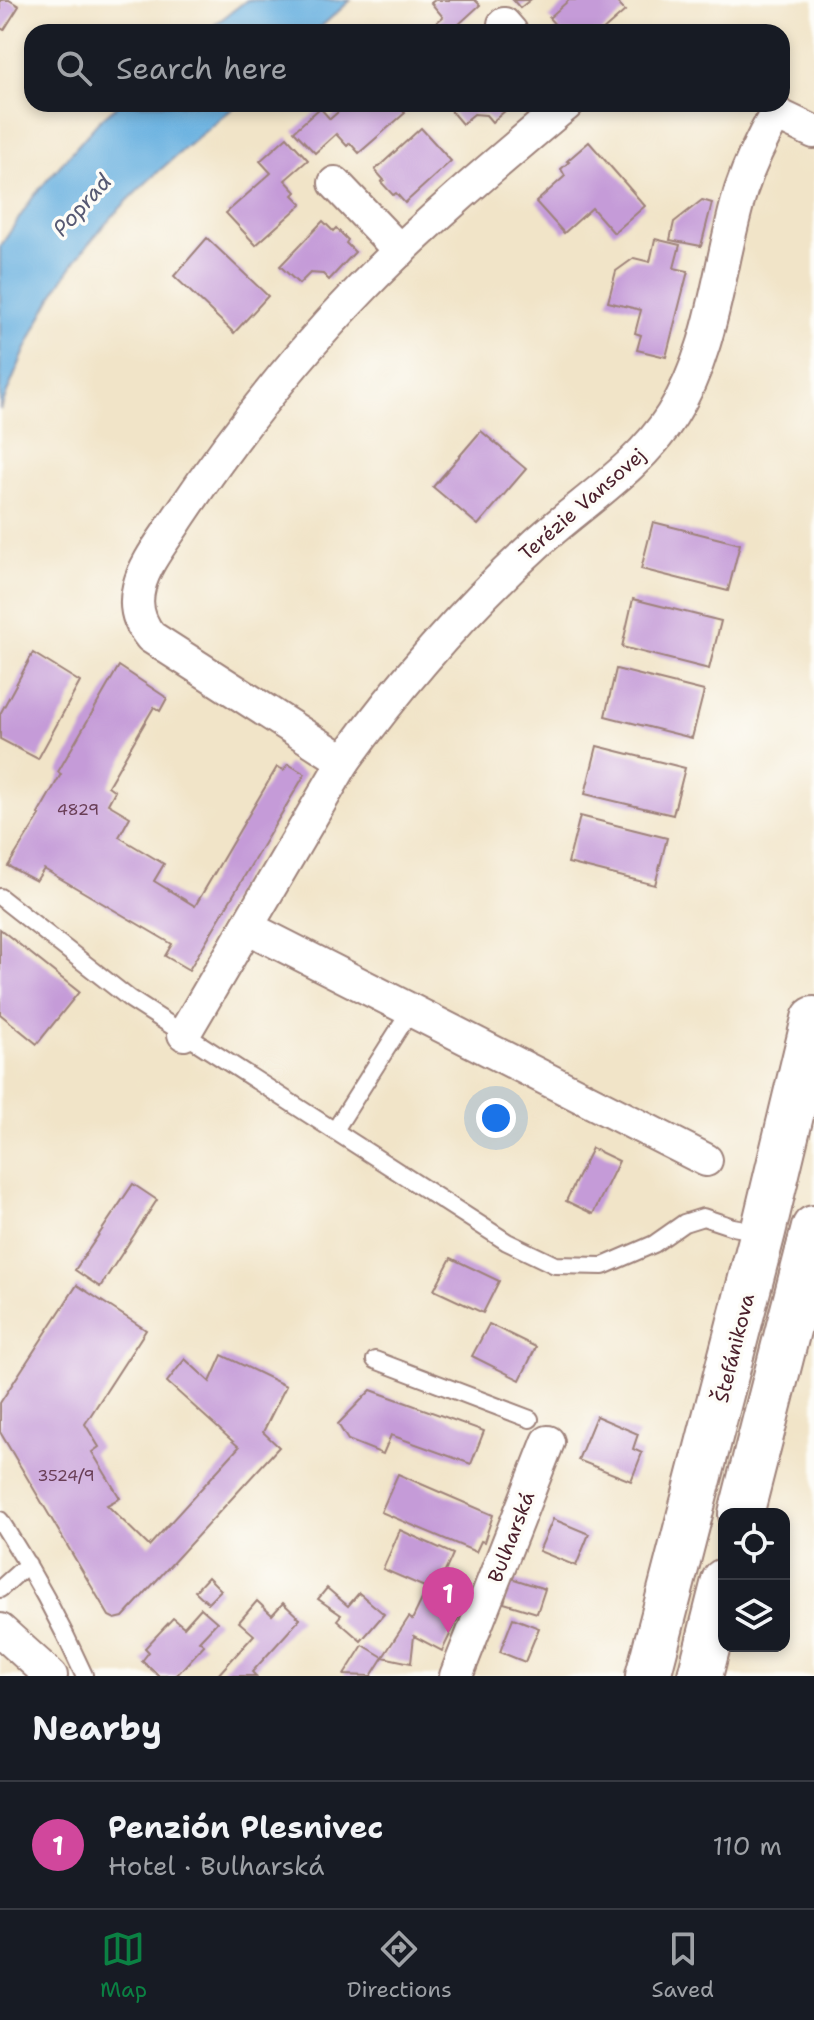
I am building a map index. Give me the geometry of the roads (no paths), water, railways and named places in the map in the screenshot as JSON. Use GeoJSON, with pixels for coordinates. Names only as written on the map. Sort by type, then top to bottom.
{"type":"FeatureCollection","features":[{"type":"Feature","properties":{"kind":"main road","name":"Štefánikova"},"geometry":{"type":"LineString","coordinates":[[648,1676],[763,1232],[814,1019]]}},
{"type":"Feature","properties":{"kind":"main road"},"geometry":{"type":"LineString","coordinates":[[743,1508],[814,1228]]}},
{"type":"Feature","properties":{"kind":"main road"},"geometry":{"type":"LineString","coordinates":[[700,1676],[718,1605]]}},
{"type":"Feature","properties":{"kind":"street"},"geometry":{"type":"LineString","coordinates":[[344,761],[151,637],[141,625],[139,587],[154,556],[247,423],[363,286],[558,112]]}},
{"type":"Feature","properties":{"kind":"street","name":"Terézie Vansovej"},"geometry":{"type":"LineString","coordinates":[[184,1034],[344,761],[385,705],[431,648],[483,593],[632,463],[670,419],[694,373],[710,323],[741,191],[773,112]]}},
{"type":"Feature","properties":{"kind":"street","name":"Terézie Vansovej"},"geometry":{"type":"LineString","coordinates":[[779,112],[814,132]]}},
{"type":"Feature","properties":{"kind":"street"},"geometry":{"type":"LineString","coordinates":[[335,183],[400,251]]}},
{"type":"Feature","properties":{"kind":"street"},"geometry":{"type":"LineString","coordinates":[[247,927],[706,1160]]}},
{"type":"Feature","properties":{"kind":"street","name":"Bulharská"},"geometry":{"type":"LineString","coordinates":[[456,1676],[539,1431]]}},
{"type":"Feature","properties":{"kind":"street"},"geometry":{"type":"LineString","coordinates":[[0,1630],[36,1672]]}},
{"type":"Feature","properties":{"kind":"lane"},"geometry":{"type":"LineString","coordinates":[[0,897],[130,999],[507,1242],[555,1265],[603,1266],[654,1244],[684,1223],[703,1217],[733,1227],[763,1232]]}},
{"type":"Feature","properties":{"kind":"lane"},"geometry":{"type":"LineString","coordinates":[[335,1130],[411,1010]]}},
{"type":"Feature","properties":{"kind":"lane"},"geometry":{"type":"LineString","coordinates":[[375,1360],[539,1431]]}},
{"type":"Feature","properties":{"kind":"lane"},"geometry":{"type":"LineString","coordinates":[[0,1520],[65,1631],[84,1675]]}},
{"type":"Feature","properties":{"kind":"lane"},"geometry":{"type":"LineString","coordinates":[[0,1589],[28,1564]]}},
{"type":"Feature","properties":{"kind":"water"},"geometry":{"type":"Polygon","coordinates":[[[247,0],[351,0],[324,24],[216,24],[247,0]]]}},
{"type":"Feature","properties":{"kind":"water","name":"Poprad"},"geometry":{"type":"Polygon","coordinates":[[[110,112],[228,112],[142,186],[79,256],[43,313],[0,410],[0,247],[35,194],[110,112]]]}},
{"type":"Feature","properties":{"kind":"place","name":"Penzión Plesnivec"},"geometry":{"type":"Point","coordinates":[448,1633]}}]}
